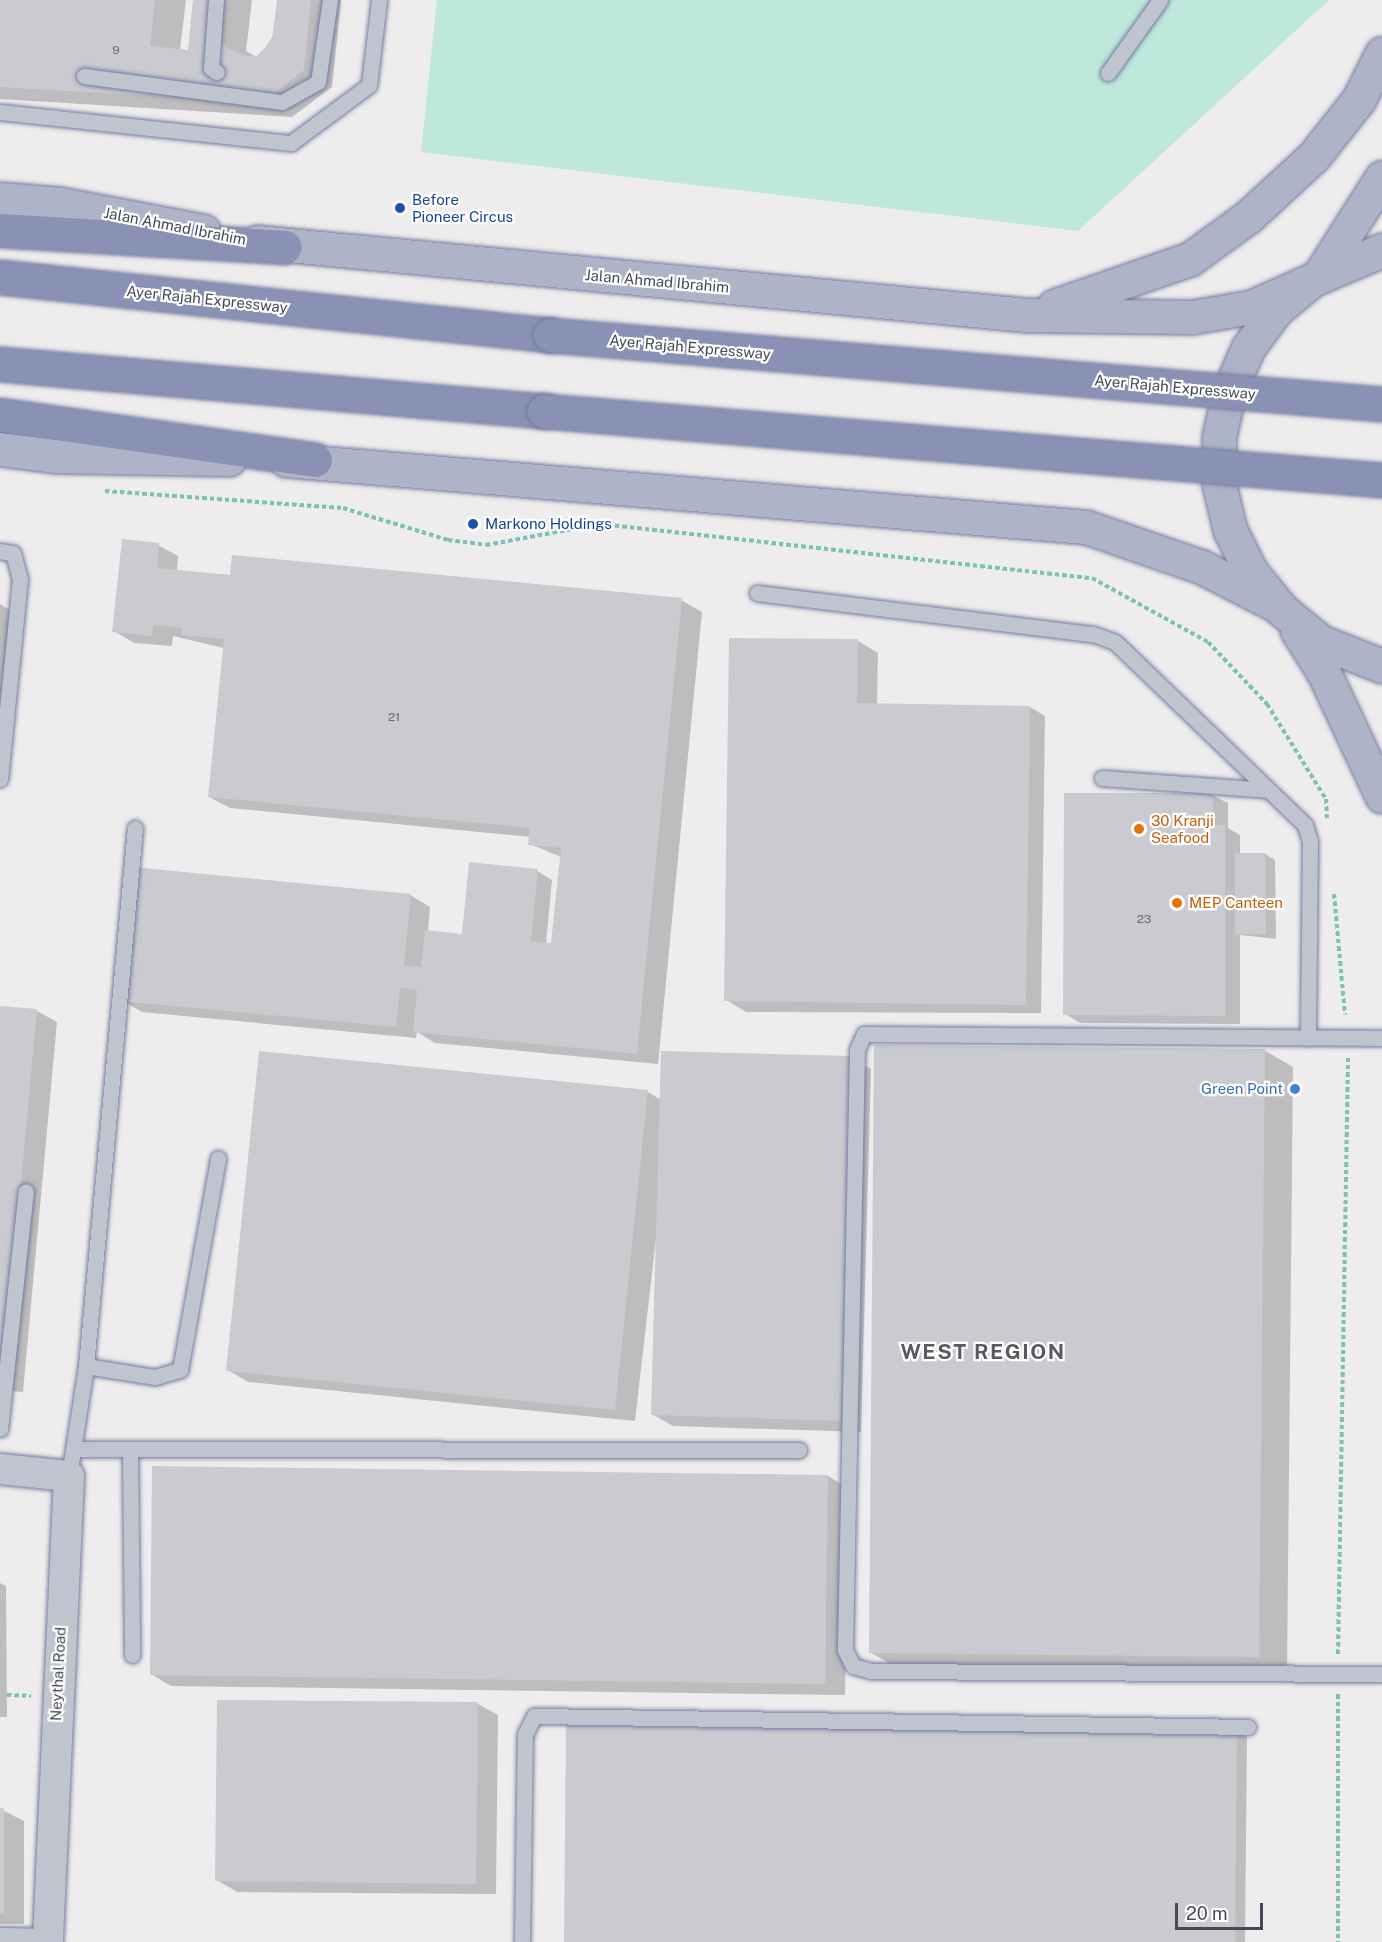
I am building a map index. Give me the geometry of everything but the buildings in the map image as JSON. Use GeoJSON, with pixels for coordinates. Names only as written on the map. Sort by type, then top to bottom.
{"type":"FeatureCollection","features":[{"type":"Feature","properties":{"kind":"highway"},"geometry":{"type":"LineString","coordinates":[[0,230],[284,247]]}},
{"type":"Feature","properties":{"kind":"highway","name":"Ayer Rajah Expressway"},"geometry":{"type":"LineString","coordinates":[[0,277],[550,335],[1382,404]]}},
{"type":"Feature","properties":{"kind":"highway"},"geometry":{"type":"LineString","coordinates":[[0,364],[1382,480]]}},
{"type":"Feature","properties":{"kind":"highway"},"geometry":{"type":"LineString","coordinates":[[0,415],[315,460]]}},
{"type":"Feature","properties":{"kind":"main road"},"geometry":{"type":"LineString","coordinates":[[1027,315],[1138,280],[1199,253],[1314,156],[1359,99],[1382,53]]}},
{"type":"Feature","properties":{"kind":"main road"},"geometry":{"type":"LineString","coordinates":[[1382,177],[1316,278],[1276,310],[1248,348],[1229,391],[1219,437],[1219,484],[1230,530],[1251,573],[1282,610],[1324,673],[1382,796]]}},
{"type":"Feature","properties":{"kind":"main road","name":"Jalan Ahmad Ibrahim"},"geometry":{"type":"LineString","coordinates":[[0,199],[60,204],[284,247],[1027,315],[1192,317],[1251,307],[1382,250]]}},
{"type":"Feature","properties":{"kind":"main road"},"geometry":{"type":"LineString","coordinates":[[0,449],[55,456],[315,460],[1086,526],[1202,567],[1282,610],[1321,642],[1382,666]]}},
{"type":"Feature","properties":{"kind":"street"},"geometry":{"type":"LineString","coordinates":[[0,1469],[72,1463]]}},
{"type":"Feature","properties":{"kind":"street","name":"Neythal Road"},"geometry":{"type":"LineString","coordinates":[[48,1939],[72,1463]]}},
{"type":"Feature","properties":{"kind":"lane"},"geometry":{"type":"LineString","coordinates":[[216,0],[211,68],[217,72]]}},
{"type":"Feature","properties":{"kind":"lane"},"geometry":{"type":"LineString","coordinates":[[84,76],[282,102],[318,82],[330,0]]}},
{"type":"Feature","properties":{"kind":"lane"},"geometry":{"type":"LineString","coordinates":[[0,112],[291,143],[369,85],[379,0]]}},
{"type":"Feature","properties":{"kind":"lane"},"geometry":{"type":"LineString","coordinates":[[1107,73],[1160,0]]}},
{"type":"Feature","properties":{"kind":"lane"},"geometry":{"type":"LineString","coordinates":[[0,551],[13,553],[20,579],[0,779]]}},
{"type":"Feature","properties":{"kind":"lane"},"geometry":{"type":"LineString","coordinates":[[757,593],[1104,636],[1268,790],[1309,833],[1308,1038]]}},
{"type":"Feature","properties":{"kind":"lane"},"geometry":{"type":"LineString","coordinates":[[1102,778],[1268,790]]}},
{"type":"Feature","properties":{"kind":"lane"},"geometry":{"type":"LineString","coordinates":[[135,828],[86,1366],[72,1463],[130,1450],[799,1450]]}},
{"type":"Feature","properties":{"kind":"lane"},"geometry":{"type":"LineString","coordinates":[[1382,1038],[864,1034],[857,1050],[845,1650],[853,1666],[872,1671],[1382,1674]]}},
{"type":"Feature","properties":{"kind":"lane"},"geometry":{"type":"LineString","coordinates":[[86,1366],[155,1377],[180,1370],[218,1158]]}},
{"type":"Feature","properties":{"kind":"lane"},"geometry":{"type":"LineString","coordinates":[[0,1429],[26,1191]]}},
{"type":"Feature","properties":{"kind":"lane"},"geometry":{"type":"LineString","coordinates":[[130,1450],[132,1655]]}},
{"type":"Feature","properties":{"kind":"lane"},"geometry":{"type":"LineString","coordinates":[[522,1942],[526,1725],[534,1716],[1248,1727]]}},
{"type":"Feature","properties":{"kind":"lane"},"geometry":{"type":"LineString","coordinates":[[0,1935],[48,1939]]}},
{"type":"Feature","properties":{"kind":"path"},"geometry":{"type":"LineString","coordinates":[[94,490],[343,508],[448,540],[486,545],[600,524],[1092,578],[1208,642],[1268,704],[1326,799],[1328,823]]}},
{"type":"Feature","properties":{"kind":"path"},"geometry":{"type":"LineString","coordinates":[[1333,882],[1347,1038],[1342,1424]]}},
{"type":"Feature","properties":{"kind":"path"},"geometry":{"type":"LineString","coordinates":[[7,1695],[14,1695]]}},
{"type":"Feature","properties":{"kind":"green space"},"geometry":{"type":"Polygon","coordinates":[[[437,0],[1329,0],[1078,231],[421,152],[437,0]]]}},
{"type":"Feature","properties":{"kind":"place","name":"Before Pioneer Circus"},"geometry":{"type":"Point","coordinates":[400,208]}},
{"type":"Feature","properties":{"kind":"place","name":"Markono Holdings"},"geometry":{"type":"Point","coordinates":[473,524]}},
{"type":"Feature","properties":{"kind":"place","name":"30 Kranji Seafood"},"geometry":{"type":"Point","coordinates":[1139,829]}},
{"type":"Feature","properties":{"kind":"place","name":"MEP Canteen"},"geometry":{"type":"Point","coordinates":[1177,903]}},
{"type":"Feature","properties":{"kind":"place","name":"Green Point"},"geometry":{"type":"Point","coordinates":[1295,1089]}},
{"type":"Feature","properties":{"kind":"district","name":"WEST REGION"},"geometry":{"type":"Point","coordinates":[983,1352]}}]}
